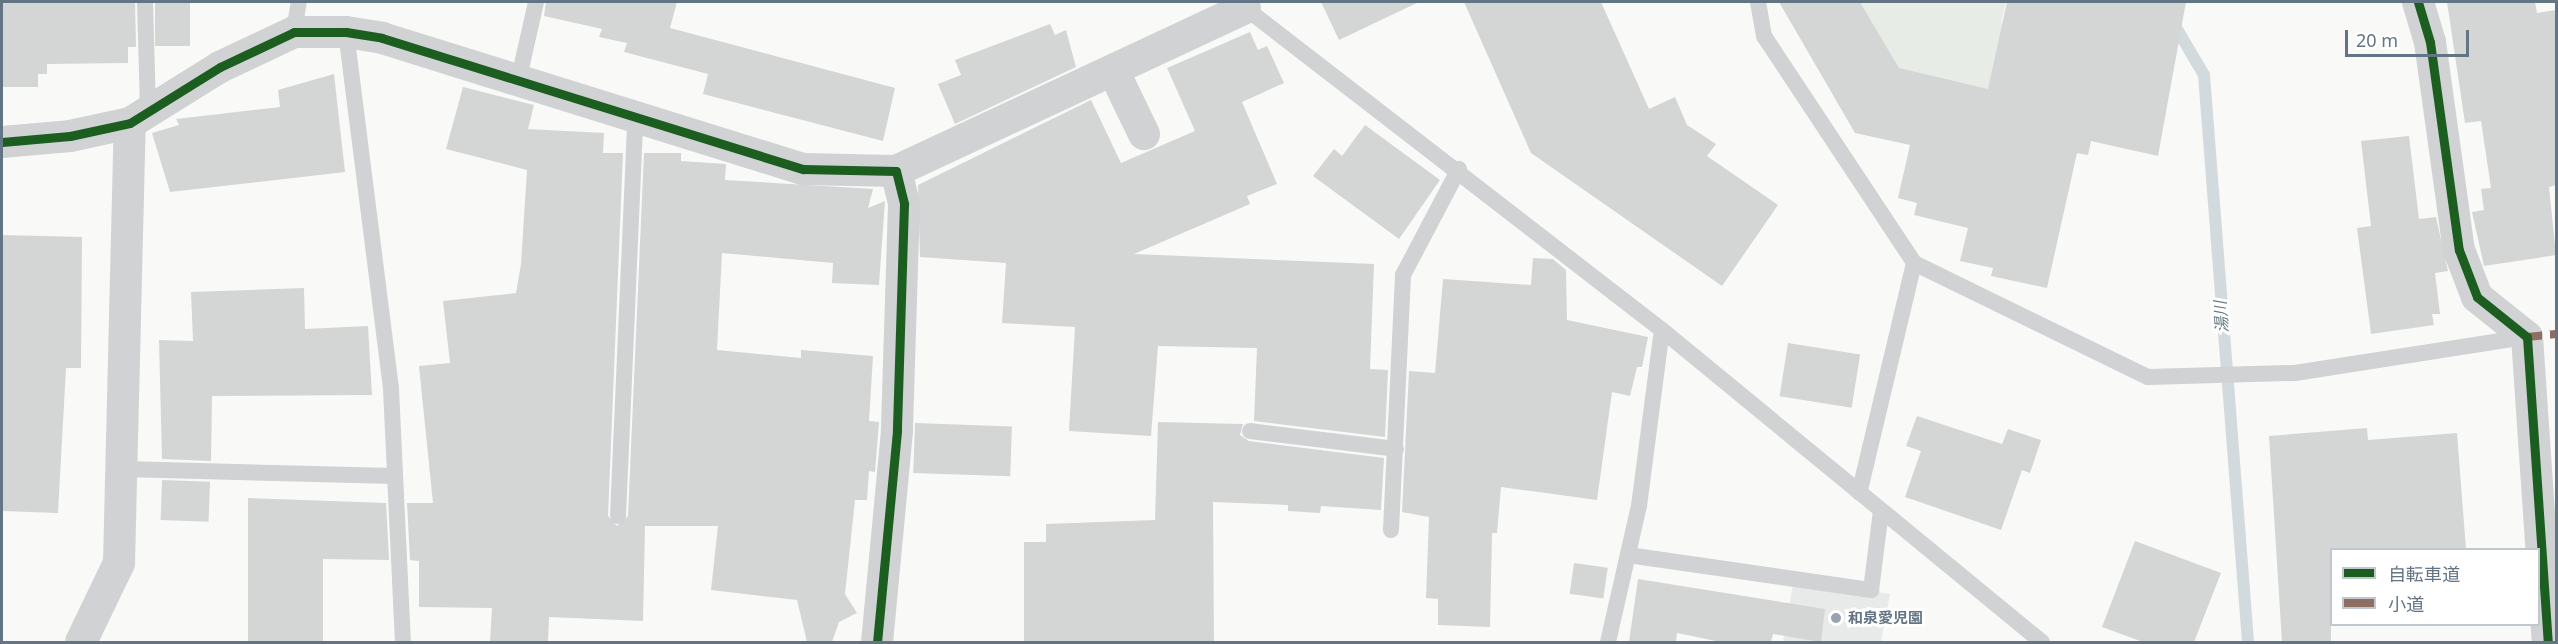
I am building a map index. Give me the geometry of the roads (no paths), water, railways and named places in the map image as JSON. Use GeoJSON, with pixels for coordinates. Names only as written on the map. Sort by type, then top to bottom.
{"type":"FeatureCollection","features":[{"type":"Feature","properties":{"kind":"street"},"geometry":{"type":"LineString","coordinates":[[2418,2],[2430,42],[2459,250],[2477,297],[2527,337],[2548,642]]}},
{"type":"Feature","properties":{"kind":"street"},"geometry":{"type":"LineString","coordinates":[[2,142],[70,136],[139,116],[294,32],[346,32],[382,38],[635,119],[803,169],[896,171],[1114,72],[1246,4]]}},
{"type":"Feature","properties":{"kind":"street"},"geometry":{"type":"LineString","coordinates":[[1114,72],[1144,134]]}},
{"type":"Feature","properties":{"kind":"street"},"geometry":{"type":"LineString","coordinates":[[81,642],[119,563],[139,116]]}},
{"type":"Feature","properties":{"kind":"street"},"geometry":{"type":"LineString","coordinates":[[877,642],[897,431],[904,204],[896,171]]}},
{"type":"Feature","properties":{"kind":"lane"},"geometry":{"type":"LineString","coordinates":[[139,116],[145,2]]}},
{"type":"Feature","properties":{"kind":"lane"},"geometry":{"type":"LineString","coordinates":[[294,32],[299,2]]}},
{"type":"Feature","properties":{"kind":"lane"},"geometry":{"type":"LineString","coordinates":[[518,82],[536,2]]}},
{"type":"Feature","properties":{"kind":"lane"},"geometry":{"type":"LineString","coordinates":[[1758,2],[1764,36],[1914,263],[2148,377],[2295,373],[2527,337]]}},
{"type":"Feature","properties":{"kind":"lane"},"geometry":{"type":"LineString","coordinates":[[1246,4],[1662,330],[2042,642]]}},
{"type":"Feature","properties":{"kind":"lane"},"geometry":{"type":"LineString","coordinates":[[346,32],[391,389],[403,642]]}},
{"type":"Feature","properties":{"kind":"lane"},"geometry":{"type":"LineString","coordinates":[[618,516],[635,119]]}},
{"type":"Feature","properties":{"kind":"lane"},"geometry":{"type":"LineString","coordinates":[[1391,530],[1402,275],[1459,169]]}},
{"type":"Feature","properties":{"kind":"lane"},"geometry":{"type":"LineString","coordinates":[[1859,493],[1914,263]]}},
{"type":"Feature","properties":{"kind":"lane"},"geometry":{"type":"LineString","coordinates":[[1608,642],[1628,555],[1662,330]]}},
{"type":"Feature","properties":{"kind":"lane"},"geometry":{"type":"LineString","coordinates":[[1250,431],[1396,449]]}},
{"type":"Feature","properties":{"kind":"lane"},"geometry":{"type":"LineString","coordinates":[[123,469],[395,476]]}},
{"type":"Feature","properties":{"kind":"lane"},"geometry":{"type":"LineString","coordinates":[[1628,555],[1871,590],[1881,510]]}},
{"type":"Feature","properties":{"kind":"waterway","name":"湯川"},"geometry":{"type":"LineString","coordinates":[[2161,2],[2204,75],[2248,642]]}},
{"type":"Feature","properties":{"kind":"place","name":"和泉愛児園"},"geometry":{"type":"Point","coordinates":[1836,618]}}]}
